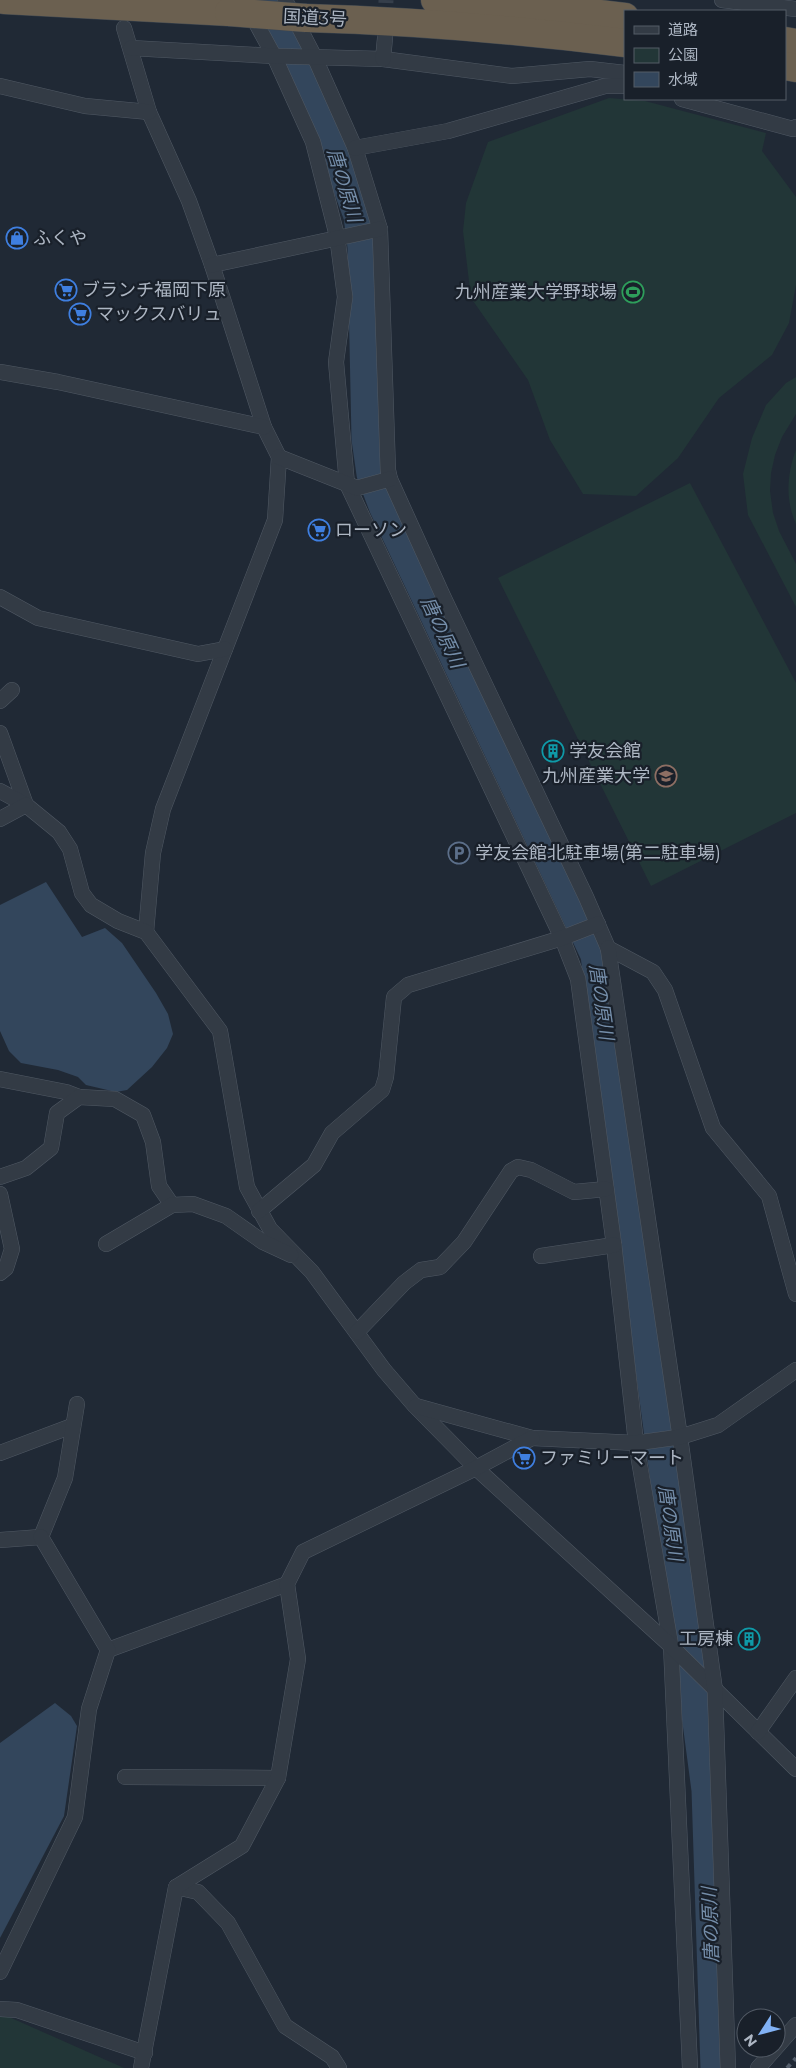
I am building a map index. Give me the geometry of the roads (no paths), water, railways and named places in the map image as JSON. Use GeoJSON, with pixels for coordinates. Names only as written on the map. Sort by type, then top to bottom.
{"type":"FeatureCollection","features":[{"type":"Feature","properties":{"kind":"highway","name":"国道3号"},"geometry":{"type":"LineString","coordinates":[[4,0],[236,6],[306,18],[489,30],[624,43]]}},
{"type":"Feature","properties":{"kind":"highway"},"geometry":{"type":"LineString","coordinates":[[435,0],[560,9],[624,18]]}},
{"type":"Feature","properties":{"kind":"highway"},"geometry":{"type":"LineString","coordinates":[[489,30],[586,0]]}},
{"type":"Feature","properties":{"kind":"street"},"geometry":{"type":"LineString","coordinates":[[285,0],[314,56],[355,148],[380,229],[387,480],[608,948],[711,1686],[728,2068]]}},
{"type":"Feature","properties":{"kind":"street"},"geometry":{"type":"LineString","coordinates":[[722,0],[796,10]]}},
{"type":"Feature","properties":{"kind":"street"},"geometry":{"type":"LineString","coordinates":[[236,6],[274,56],[313,142],[337,236],[345,297],[336,362],[352,486],[562,938],[578,979],[640,1442],[674,1650],[690,2068]]}},
{"type":"Feature","properties":{"kind":"street"},"geometry":{"type":"LineString","coordinates":[[124,28],[149,112],[189,201],[212,264],[264,427],[279,457],[275,520],[163,809],[153,852],[146,932]]}},
{"type":"Feature","properties":{"kind":"street"},"geometry":{"type":"LineString","coordinates":[[383,59],[385,38]]}},
{"type":"Feature","properties":{"kind":"street"},"geometry":{"type":"LineString","coordinates":[[131,48],[274,56],[383,59],[512,76],[590,69],[624,74]]}},
{"type":"Feature","properties":{"kind":"street"},"geometry":{"type":"LineString","coordinates":[[0,86],[85,106],[149,112]]}},
{"type":"Feature","properties":{"kind":"street"},"geometry":{"type":"LineString","coordinates":[[355,148],[448,130],[605,86],[624,86]]}},
{"type":"Feature","properties":{"kind":"street"},"geometry":{"type":"LineString","coordinates":[[686,100],[792,129],[796,127]]}},
{"type":"Feature","properties":{"kind":"street"},"geometry":{"type":"LineString","coordinates":[[212,264],[337,236],[380,229]]}},
{"type":"Feature","properties":{"kind":"street"},"geometry":{"type":"LineString","coordinates":[[0,372],[58,382],[264,427]]}},
{"type":"Feature","properties":{"kind":"street"},"geometry":{"type":"LineString","coordinates":[[279,457],[352,486],[387,480]]}},
{"type":"Feature","properties":{"kind":"street"},"geometry":{"type":"LineString","coordinates":[[0,597],[38,618],[198,654],[225,649]]}},
{"type":"Feature","properties":{"kind":"street"},"geometry":{"type":"LineString","coordinates":[[0,701],[12,690]]}},
{"type":"Feature","properties":{"kind":"street"},"geometry":{"type":"LineString","coordinates":[[0,733],[26,805]]}},
{"type":"Feature","properties":{"kind":"street"},"geometry":{"type":"LineString","coordinates":[[0,791],[26,805],[59,832],[70,849],[82,893],[91,905],[118,921],[146,932],[220,1030],[247,1187],[270,1229],[312,1272],[384,1370],[415,1406],[476,1468],[674,1650],[796,1769]]}},
{"type":"Feature","properties":{"kind":"street"},"geometry":{"type":"LineString","coordinates":[[0,819],[26,805]]}},
{"type":"Feature","properties":{"kind":"street"},"geometry":{"type":"LineString","coordinates":[[259,1211],[314,1165],[332,1133],[382,1090],[386,1077],[394,997],[400,991],[408,985],[562,938],[598,924]]}},
{"type":"Feature","properties":{"kind":"street"},"geometry":{"type":"LineString","coordinates":[[608,948],[653,972],[665,990],[713,1128],[769,1196],[796,1294]]}},
{"type":"Feature","properties":{"kind":"street"},"geometry":{"type":"LineString","coordinates":[[0,1079],[66,1092],[79,1097],[115,1099],[143,1115],[152,1142],[159,1186],[172,1205]]}},
{"type":"Feature","properties":{"kind":"street"},"geometry":{"type":"LineString","coordinates":[[0,1177],[26,1168],[51,1148],[57,1114],[79,1097]]}},
{"type":"Feature","properties":{"kind":"street"},"geometry":{"type":"LineString","coordinates":[[357,1332],[404,1283],[421,1270],[440,1267],[464,1242],[511,1171],[518,1167],[531,1170],[574,1192],[606,1189]]}},
{"type":"Feature","properties":{"kind":"street"},"geometry":{"type":"LineString","coordinates":[[0,1194],[12,1249],[6,1268],[0,1273]]}},
{"type":"Feature","properties":{"kind":"street"},"geometry":{"type":"LineString","coordinates":[[106,1244],[172,1205],[193,1204],[226,1216],[263,1242],[299,1259]]}},
{"type":"Feature","properties":{"kind":"street"},"geometry":{"type":"LineString","coordinates":[[541,1256],[614,1245]]}},
{"type":"Feature","properties":{"kind":"street"},"geometry":{"type":"LineString","coordinates":[[415,1406],[532,1438],[640,1442],[675,1437],[718,1425],[796,1370]]}},
{"type":"Feature","properties":{"kind":"street"},"geometry":{"type":"LineString","coordinates":[[41,1537],[65,1478],[77,1404]]}},
{"type":"Feature","properties":{"kind":"street"},"geometry":{"type":"LineString","coordinates":[[0,1453],[72,1426]]}},
{"type":"Feature","properties":{"kind":"street"},"geometry":{"type":"LineString","coordinates":[[141,2068],[176,1887],[242,1846],[278,1778],[298,1659],[287,1584],[303,1552],[476,1468],[532,1438]]}},
{"type":"Feature","properties":{"kind":"street"},"geometry":{"type":"LineString","coordinates":[[0,1540],[41,1537]]}},
{"type":"Feature","properties":{"kind":"street"},"geometry":{"type":"LineString","coordinates":[[0,1972],[75,1816],[89,1709],[108,1650],[41,1537]]}},
{"type":"Feature","properties":{"kind":"street"},"geometry":{"type":"LineString","coordinates":[[108,1650],[287,1584]]}},
{"type":"Feature","properties":{"kind":"street"},"geometry":{"type":"LineString","coordinates":[[758,1732],[796,1678]]}},
{"type":"Feature","properties":{"kind":"street"},"geometry":{"type":"LineString","coordinates":[[125,1777],[278,1778]]}},
{"type":"Feature","properties":{"kind":"street"},"geometry":{"type":"LineString","coordinates":[[176,1887],[198,1892],[228,1923],[285,2026],[332,2057],[339,2068]]}},
{"type":"Feature","properties":{"kind":"street"},"geometry":{"type":"LineString","coordinates":[[0,2009],[17,2010],[145,2053]]}},
{"type":"Feature","properties":{"kind":"street"},"geometry":{"type":"LineString","coordinates":[[758,2068],[796,2025]]}},
{"type":"Feature","properties":{"kind":"water"},"geometry":{"type":"Polygon","coordinates":[[[46,882],[82,937],[105,928],[122,943],[168,1014],[173,1034],[167,1048],[152,1067],[127,1090],[116,1092],[86,1085],[78,1077],[58,1070],[21,1063],[9,1051],[0,1031],[0,905],[46,882]]]}},
{"type":"Feature","properties":{"kind":"water"},"geometry":{"type":"Polygon","coordinates":[[[55,1703],[71,1716],[77,1726],[64,1816],[0,1938],[0,1743],[55,1703]]]}},
{"type":"Feature","properties":{"kind":"waterway","name":"唐の原川"},"geometry":{"type":"LineString","coordinates":[[265,0],[313,94],[358,216],[362,247],[366,439],[371,474],[383,506],[595,955],[706,1790],[715,2068]]}},
{"type":"Feature","properties":{"kind":"tunnel"},"geometry":{"type":"LineString","coordinates":[[385,26],[386,0]]}},
{"type":"Feature","properties":{"kind":"railway"},"geometry":{"type":"LineString","coordinates":[[787,2068],[796,2058]]}},
{"type":"Feature","properties":{"kind":"place","name":"ふくや"},"geometry":{"type":"Point","coordinates":[17,238]}},
{"type":"Feature","properties":{"kind":"place","name":"ブランチ福岡下原"},"geometry":{"type":"Point","coordinates":[66,290]}},
{"type":"Feature","properties":{"kind":"place","name":"九州産業大学野球場"},"geometry":{"type":"Point","coordinates":[633,292]}},
{"type":"Feature","properties":{"kind":"place","name":"マックスバリュ"},"geometry":{"type":"Point","coordinates":[80,314]}},
{"type":"Feature","properties":{"kind":"place","name":"ローソン"},"geometry":{"type":"Point","coordinates":[319,530]}},
{"type":"Feature","properties":{"kind":"place","name":"学友会館"},"geometry":{"type":"Point","coordinates":[553,751]}},
{"type":"Feature","properties":{"kind":"place","name":"九州産業大学"},"geometry":{"type":"Point","coordinates":[666,776]}},
{"type":"Feature","properties":{"kind":"place","name":"学友会館北駐車場(第二駐車場)"},"geometry":{"type":"Point","coordinates":[459,853]}},
{"type":"Feature","properties":{"kind":"place","name":"ファミリーマート"},"geometry":{"type":"Point","coordinates":[524,1458]}},
{"type":"Feature","properties":{"kind":"place","name":"工房棟"},"geometry":{"type":"Point","coordinates":[749,1639]}}]}
